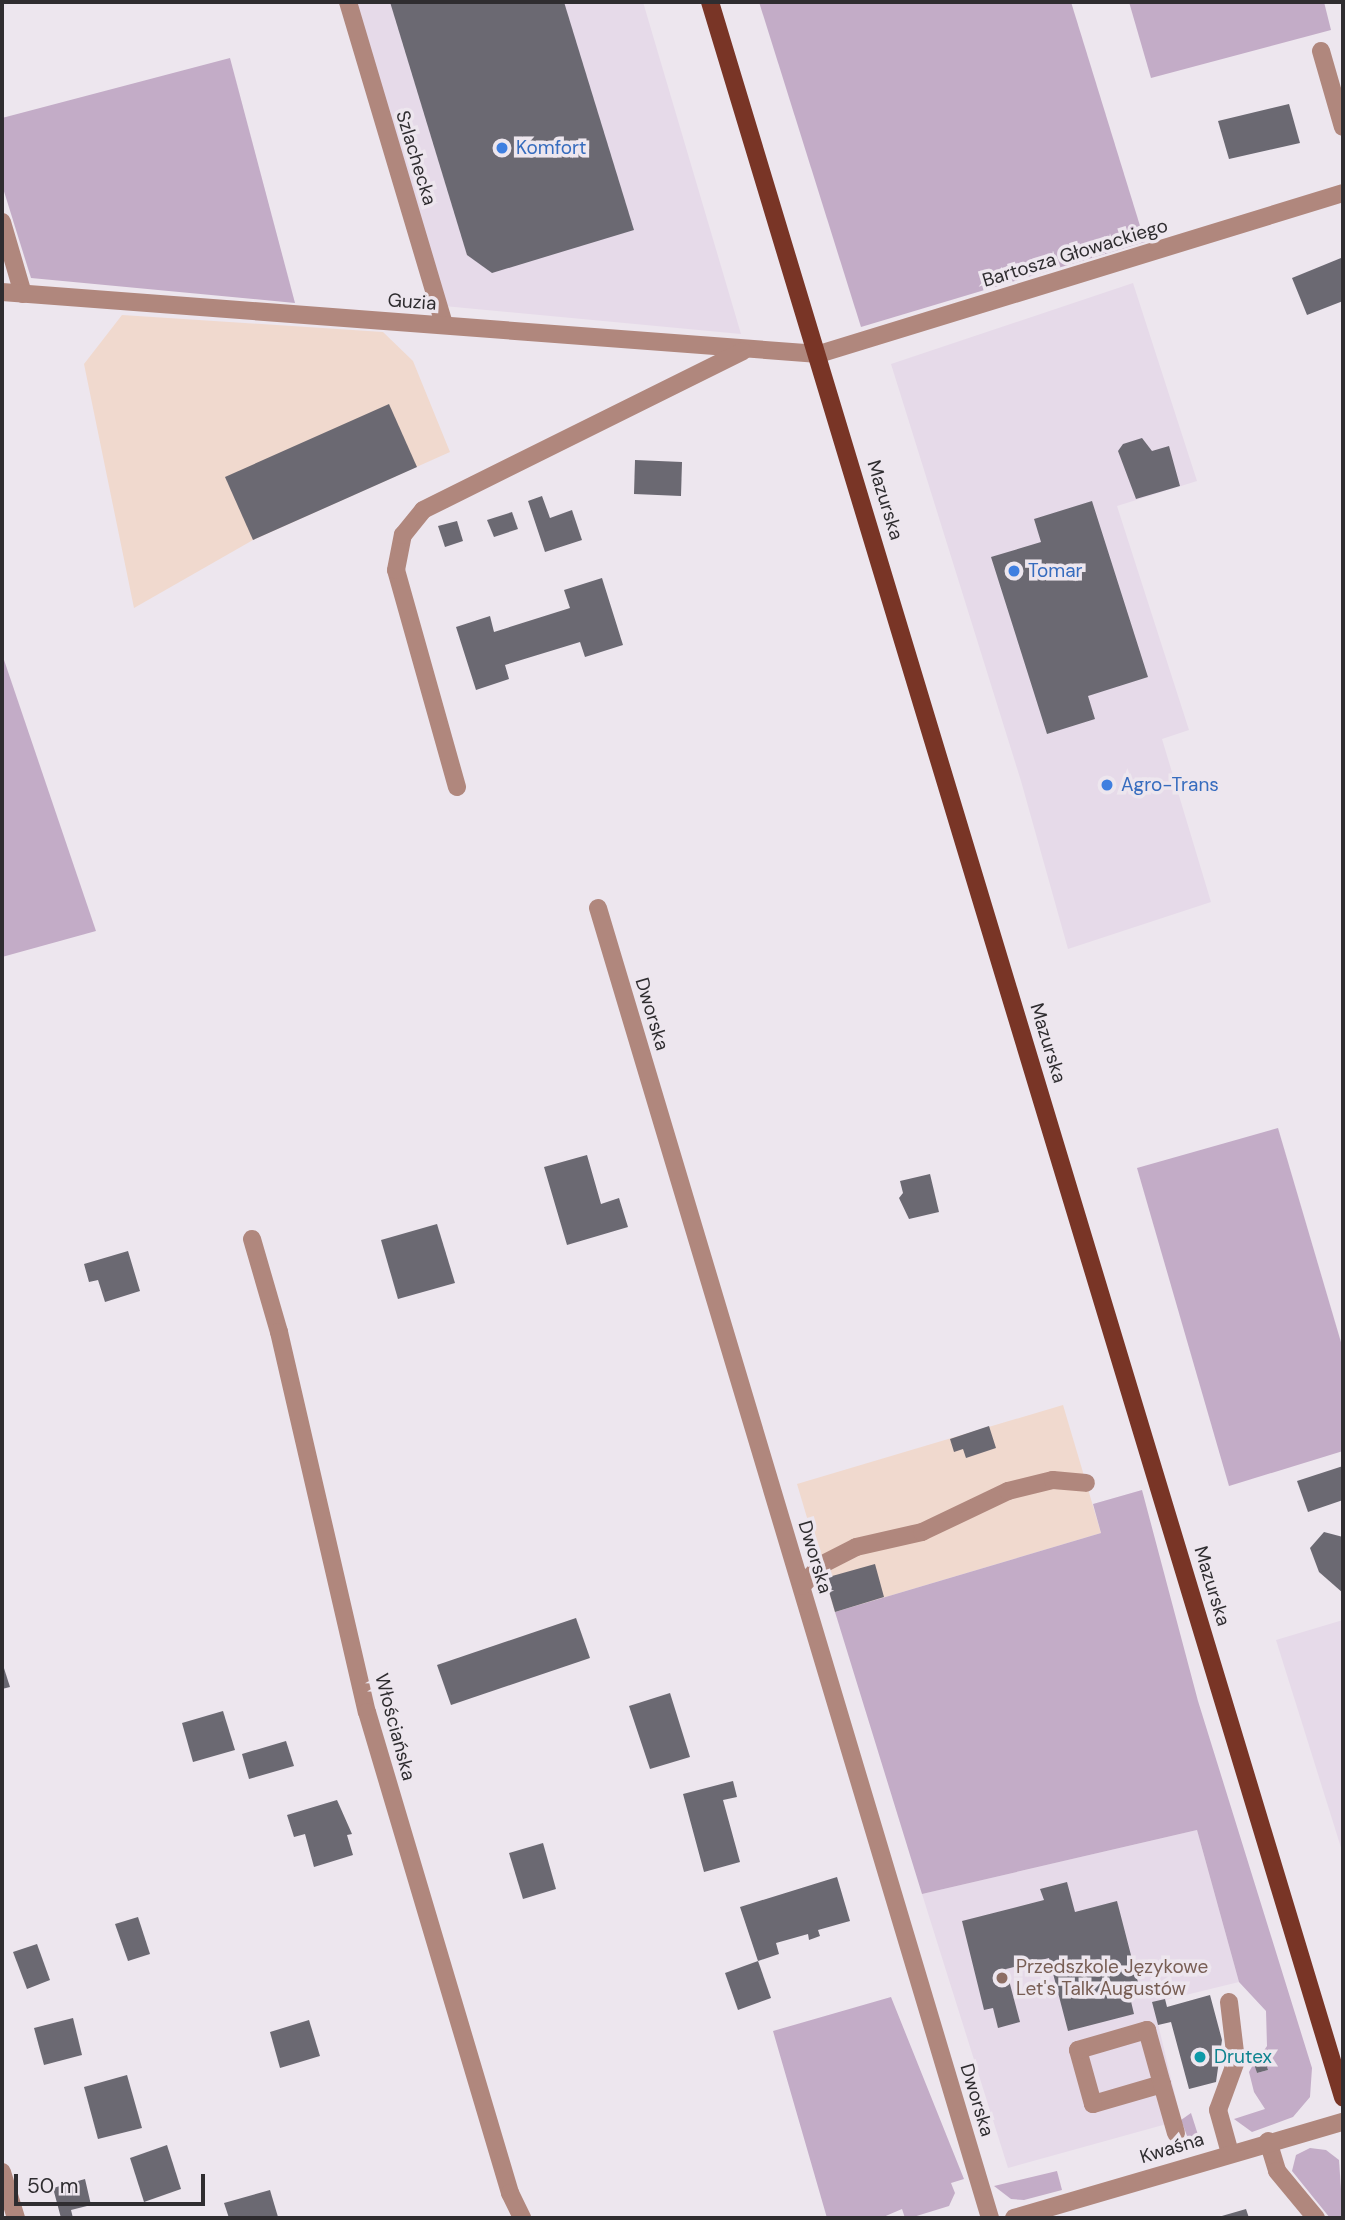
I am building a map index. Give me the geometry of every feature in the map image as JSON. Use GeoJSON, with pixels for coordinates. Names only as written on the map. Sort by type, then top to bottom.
{"type":"FeatureCollection","features":[{"type":"Feature","properties":{"kind":"main road","name":"Mazurska"},"geometry":{"type":"LineString","coordinates":[[710,2],[819,354],[1343,2097]]}},
{"type":"Feature","properties":{"kind":"street","name":"Szlachecka"},"geometry":{"type":"LineString","coordinates":[[348,2],[444,326]]}},
{"type":"Feature","properties":{"kind":"street"},"geometry":{"type":"LineString","coordinates":[[1321,51],[1343,127]]}},
{"type":"Feature","properties":{"kind":"street","name":"Bartosza Głowackiego"},"geometry":{"type":"LineString","coordinates":[[819,354],[1343,193]]}},
{"type":"Feature","properties":{"kind":"street"},"geometry":{"type":"LineString","coordinates":[[2,222],[23,294]]}},
{"type":"Feature","properties":{"kind":"street","name":"Guzia"},"geometry":{"type":"LineString","coordinates":[[2,292],[743,351],[819,354]]}},
{"type":"Feature","properties":{"kind":"street"},"geometry":{"type":"LineString","coordinates":[[457,787],[396,570],[403,535],[423,510],[743,351]]}},
{"type":"Feature","properties":{"kind":"street","name":"Dworska"},"geometry":{"type":"LineString","coordinates":[[598,908],[990,2218]]}},
{"type":"Feature","properties":{"kind":"street","name":"Włościańska"},"geometry":{"type":"LineString","coordinates":[[252,1240],[279,1332],[367,1712],[510,2193],[522,2218]]}},
{"type":"Feature","properties":{"kind":"street"},"geometry":{"type":"LineString","coordinates":[[802,1586],[821,1565],[856,1547],[922,1532],[1008,1491],[1053,1480],[1086,1483]]}},
{"type":"Feature","properties":{"kind":"street"},"geometry":{"type":"LineString","coordinates":[[1228,2002],[1236,2062],[1218,2110],[1230,2153]]}},
{"type":"Feature","properties":{"kind":"street"},"geometry":{"type":"LineString","coordinates":[[1163,2084],[1093,2104],[1078,2050],[1147,2030],[1163,2084],[1176,2133]]}},
{"type":"Feature","properties":{"kind":"street","name":"Kwaśna"},"geometry":{"type":"LineString","coordinates":[[1014,2218],[1268,2141],[1343,2122]]}},
{"type":"Feature","properties":{"kind":"street"},"geometry":{"type":"LineString","coordinates":[[1268,2141],[1277,2171],[1317,2218]]}},
{"type":"Feature","properties":{"kind":"street"},"geometry":{"type":"LineString","coordinates":[[2,2172],[16,2218]]}},
{"type":"Feature","properties":{"kind":"shaded area"},"geometry":{"type":"Polygon","coordinates":[[[355,2],[643,2],[741,334],[444,306],[355,2]]]}},
{"type":"Feature","properties":{"kind":"shaded area"},"geometry":{"type":"Polygon","coordinates":[[[759,2],[1071,2],[1145,242],[861,327],[759,2]]]}},
{"type":"Feature","properties":{"kind":"shaded area"},"geometry":{"type":"Polygon","coordinates":[[[1129,2],[1324,2],[1331,30],[1151,78],[1129,2]]]}},
{"type":"Feature","properties":{"kind":"shaded area"},"geometry":{"type":"Polygon","coordinates":[[[230,58],[295,303],[31,278],[2,185],[2,118],[230,58]]]}},
{"type":"Feature","properties":{"kind":"shaded area"},"geometry":{"type":"Polygon","coordinates":[[[1133,283],[1197,481],[1117,506],[1189,730],[1162,739],[1211,902],[1068,949],[1021,781],[891,364],[1133,283]]]}},
{"type":"Feature","properties":{"kind":"shaded area"},"geometry":{"type":"Polygon","coordinates":[[[122,315],[383,332],[413,361],[450,452],[253,540],[134,608],[84,364],[122,315]]]}},
{"type":"Feature","properties":{"kind":"shaded area"},"geometry":{"type":"Polygon","coordinates":[[[2,654],[96,931],[2,957],[2,654]]]}},
{"type":"Feature","properties":{"kind":"shaded area"},"geometry":{"type":"Polygon","coordinates":[[[1278,1128],[1343,1349],[1343,1451],[1229,1486],[1137,1168],[1278,1128]]]}},
{"type":"Feature","properties":{"kind":"shaded area"},"geometry":{"type":"Polygon","coordinates":[[[1063,1405],[1101,1533],[835,1612],[797,1484],[1063,1405]]]}},
{"type":"Feature","properties":{"kind":"shaded area"},"geometry":{"type":"Polygon","coordinates":[[[1142,1490],[1198,1701],[1312,2068],[1310,2097],[1293,2117],[1252,2132],[1234,2119],[1265,2109],[1254,2092],[1249,2072],[1254,2063],[1257,2073],[1268,2070],[1263,2052],[1267,2046],[1266,2011],[1239,1982],[1197,1830],[922,1894],[835,1612],[1101,1533],[1093,1504],[1142,1490]]]}},
{"type":"Feature","properties":{"kind":"shaded area"},"geometry":{"type":"Polygon","coordinates":[[[1343,1620],[1343,1854],[1276,1640],[1343,1620]]]}},
{"type":"Feature","properties":{"kind":"shaded area"},"geometry":{"type":"Polygon","coordinates":[[[1197,1830],[1239,1982],[1153,2003],[1181,2120],[1008,2168],[922,1894],[1197,1830]]]}},
{"type":"Feature","properties":{"kind":"shaded area"},"geometry":{"type":"Polygon","coordinates":[[[891,1997],[964,2179],[951,2183],[955,2193],[949,2206],[910,2218],[905,2218],[902,2209],[881,2218],[827,2218],[773,2031],[891,1997]]]}},
{"type":"Feature","properties":{"kind":"shaded area"},"geometry":{"type":"Polygon","coordinates":[[[1191,2113],[1200,2141],[1199,2146],[1189,2141],[1181,2120],[1191,2113]]]}},
{"type":"Feature","properties":{"kind":"shaded area"},"geometry":{"type":"Polygon","coordinates":[[[1310,2148],[1326,2150],[1339,2160],[1343,2218],[1330,2218],[1292,2171],[1296,2155],[1310,2148]]]}},
{"type":"Feature","properties":{"kind":"shaded area"},"geometry":{"type":"Polygon","coordinates":[[[1057,2171],[1062,2190],[1024,2200],[1011,2199],[994,2186],[1057,2171]]]}},
{"type":"Feature","properties":{"kind":"building"},"geometry":{"type":"Polygon","coordinates":[[[390,2],[564,2],[634,230],[492,273],[467,255],[390,2]]]}},
{"type":"Feature","properties":{"kind":"building"},"geometry":{"type":"Polygon","coordinates":[[[1289,104],[1300,143],[1229,159],[1218,121],[1289,104]]]}},
{"type":"Feature","properties":{"kind":"building"},"geometry":{"type":"Polygon","coordinates":[[[1341,258],[1343,301],[1307,315],[1292,278],[1341,258]]]}},
{"type":"Feature","properties":{"kind":"building"},"geometry":{"type":"Polygon","coordinates":[[[389,404],[417,467],[253,540],[225,477],[389,404]]]}},
{"type":"Feature","properties":{"kind":"building"},"geometry":{"type":"Polygon","coordinates":[[[1142,438],[1152,451],[1169,446],[1180,486],[1136,499],[1118,451],[1123,444],[1142,438]]]}},
{"type":"Feature","properties":{"kind":"building"},"geometry":{"type":"Polygon","coordinates":[[[635,460],[682,462],[681,496],[634,494],[635,460]]]}},
{"type":"Feature","properties":{"kind":"building"},"geometry":{"type":"Polygon","coordinates":[[[542,496],[550,518],[572,510],[582,540],[545,552],[528,501],[542,496]]]}},
{"type":"Feature","properties":{"kind":"building"},"geometry":{"type":"Polygon","coordinates":[[[1092,501],[1148,677],[1088,696],[1095,719],[1047,734],[991,557],[1041,542],[1034,519],[1092,501]]]}},
{"type":"Feature","properties":{"kind":"building"},"geometry":{"type":"Polygon","coordinates":[[[512,512],[518,529],[494,537],[487,520],[512,512]]]}},
{"type":"Feature","properties":{"kind":"building"},"geometry":{"type":"Polygon","coordinates":[[[457,521],[463,541],[445,547],[438,526],[457,521]]]}},
{"type":"Feature","properties":{"kind":"building"},"geometry":{"type":"Polygon","coordinates":[[[602,578],[623,645],[585,657],[580,642],[505,665],[509,679],[476,690],[456,627],[490,616],[494,632],[570,608],[564,590],[602,578]]]}},
{"type":"Feature","properties":{"kind":"building"},"geometry":{"type":"Polygon","coordinates":[[[587,1155],[601,1204],[619,1198],[628,1227],[567,1245],[544,1167],[587,1155]]]}},
{"type":"Feature","properties":{"kind":"building"},"geometry":{"type":"Polygon","coordinates":[[[930,1174],[939,1212],[909,1219],[899,1198],[903,1193],[900,1181],[930,1174]]]}},
{"type":"Feature","properties":{"kind":"building"},"geometry":{"type":"Polygon","coordinates":[[[437,1224],[455,1283],[398,1299],[381,1240],[437,1224]]]}},
{"type":"Feature","properties":{"kind":"building"},"geometry":{"type":"Polygon","coordinates":[[[128,1251],[140,1291],[105,1302],[98,1280],[89,1282],[84,1264],[128,1251]]]}},
{"type":"Feature","properties":{"kind":"building"},"geometry":{"type":"Polygon","coordinates":[[[989,1426],[996,1448],[966,1458],[963,1449],[954,1452],[950,1439],[989,1426]]]}},
{"type":"Feature","properties":{"kind":"building"},"geometry":{"type":"Polygon","coordinates":[[[1343,1466],[1343,1500],[1308,1512],[1297,1481],[1343,1466]]]}},
{"type":"Feature","properties":{"kind":"building"},"geometry":{"type":"Polygon","coordinates":[[[1324,1532],[1343,1537],[1343,1593],[1319,1572],[1310,1548],[1324,1532]]]}},
{"type":"Feature","properties":{"kind":"building"},"geometry":{"type":"Polygon","coordinates":[[[875,1564],[884,1597],[835,1612],[825,1578],[875,1564]]]}},
{"type":"Feature","properties":{"kind":"building"},"geometry":{"type":"Polygon","coordinates":[[[576,1618],[590,1658],[451,1705],[437,1665],[576,1618]]]}},
{"type":"Feature","properties":{"kind":"building"},"geometry":{"type":"Polygon","coordinates":[[[2,1662],[10,1687],[2,1689],[2,1662]]]}},
{"type":"Feature","properties":{"kind":"building"},"geometry":{"type":"Polygon","coordinates":[[[670,1693],[690,1757],[650,1769],[629,1706],[670,1693]]]}},
{"type":"Feature","properties":{"kind":"building"},"geometry":{"type":"Polygon","coordinates":[[[223,1711],[235,1750],[193,1762],[182,1723],[223,1711]]]}},
{"type":"Feature","properties":{"kind":"building"},"geometry":{"type":"Polygon","coordinates":[[[286,1741],[294,1766],[249,1779],[242,1754],[286,1741]]]}},
{"type":"Feature","properties":{"kind":"building"},"geometry":{"type":"Polygon","coordinates":[[[733,1781],[737,1797],[723,1800],[740,1862],[704,1872],[683,1794],[733,1781]]]}},
{"type":"Feature","properties":{"kind":"building"},"geometry":{"type":"Polygon","coordinates":[[[337,1800],[352,1834],[347,1835],[353,1855],[314,1867],[305,1834],[294,1837],[287,1815],[337,1800]]]}},
{"type":"Feature","properties":{"kind":"building"},"geometry":{"type":"Polygon","coordinates":[[[543,1843],[556,1889],[523,1899],[509,1853],[543,1843]]]}},
{"type":"Feature","properties":{"kind":"building"},"geometry":{"type":"Polygon","coordinates":[[[837,1877],[850,1921],[818,1930],[820,1936],[809,1940],[808,1934],[776,1943],[779,1954],[758,1961],[740,1907],[837,1877]]]}},
{"type":"Feature","properties":{"kind":"building"},"geometry":{"type":"Polygon","coordinates":[[[1067,1882],[1075,1912],[1117,1901],[1140,1990],[1129,1993],[1134,2014],[1068,2031],[1049,1958],[1006,1969],[1020,2022],[998,2028],[993,2008],[984,2010],[962,1921],[1044,1900],[1040,1889],[1067,1882]]]}},
{"type":"Feature","properties":{"kind":"building"},"geometry":{"type":"Polygon","coordinates":[[[138,1917],[150,1954],[128,1961],[115,1924],[138,1917]]]}},
{"type":"Feature","properties":{"kind":"building"},"geometry":{"type":"Polygon","coordinates":[[[37,1944],[50,1980],[27,1989],[13,1952],[37,1944]]]}},
{"type":"Feature","properties":{"kind":"building"},"geometry":{"type":"Polygon","coordinates":[[[758,1961],[771,1998],[738,2010],[725,1973],[758,1961]]]}},
{"type":"Feature","properties":{"kind":"building","name":"Drutex"},"geometry":{"type":"Polygon","coordinates":[[[1210,1995],[1222,2040],[1216,2082],[1189,2089],[1171,2022],[1158,2025],[1152,2002],[1165,1999],[1167,2007],[1210,1995]]]}},
{"type":"Feature","properties":{"kind":"building"},"geometry":{"type":"Polygon","coordinates":[[[73,2018],[82,2055],[44,2065],[34,2028],[73,2018]]]}},
{"type":"Feature","properties":{"kind":"building"},"geometry":{"type":"Polygon","coordinates":[[[309,2020],[320,2056],[280,2068],[270,2032],[309,2020]]]}},
{"type":"Feature","properties":{"kind":"building"},"geometry":{"type":"Polygon","coordinates":[[[1263,2052],[1268,2070],[1257,2073],[1251,2055],[1263,2052]]]}},
{"type":"Feature","properties":{"kind":"building"},"geometry":{"type":"Polygon","coordinates":[[[127,2075],[142,2128],[98,2139],[84,2087],[127,2075]]]}},
{"type":"Feature","properties":{"kind":"building"},"geometry":{"type":"Polygon","coordinates":[[[167,2145],[181,2189],[144,2202],[130,2158],[167,2145]]]}},
{"type":"Feature","properties":{"kind":"building"},"geometry":{"type":"Polygon","coordinates":[[[85,2179],[91,2205],[71,2210],[73,2218],[61,2218],[53,2188],[85,2179]]]}},
{"type":"Feature","properties":{"kind":"building"},"geometry":{"type":"Polygon","coordinates":[[[270,2190],[278,2217],[229,2218],[224,2203],[270,2190]]]}},
{"type":"Feature","properties":{"kind":"building"},"geometry":{"type":"Polygon","coordinates":[[[1246,2209],[1249,2218],[1215,2218],[1246,2209]]]}},
{"type":"Feature","properties":{"kind":"place","name":"Komfort"},"geometry":{"type":"Point","coordinates":[502,148]}},
{"type":"Feature","properties":{"kind":"place","name":"Tomar"},"geometry":{"type":"Point","coordinates":[1014,571]}},
{"type":"Feature","properties":{"kind":"place","name":"Agro-Trans"},"geometry":{"type":"Point","coordinates":[1107,785]}},
{"type":"Feature","properties":{"kind":"place","name":"Przedszkole Językowe Let's Talk Augustów"},"geometry":{"type":"Point","coordinates":[1002,1978]}},
{"type":"Feature","properties":{"kind":"place","name":"Drutex"},"geometry":{"type":"Point","coordinates":[1200,2057]}}]}
